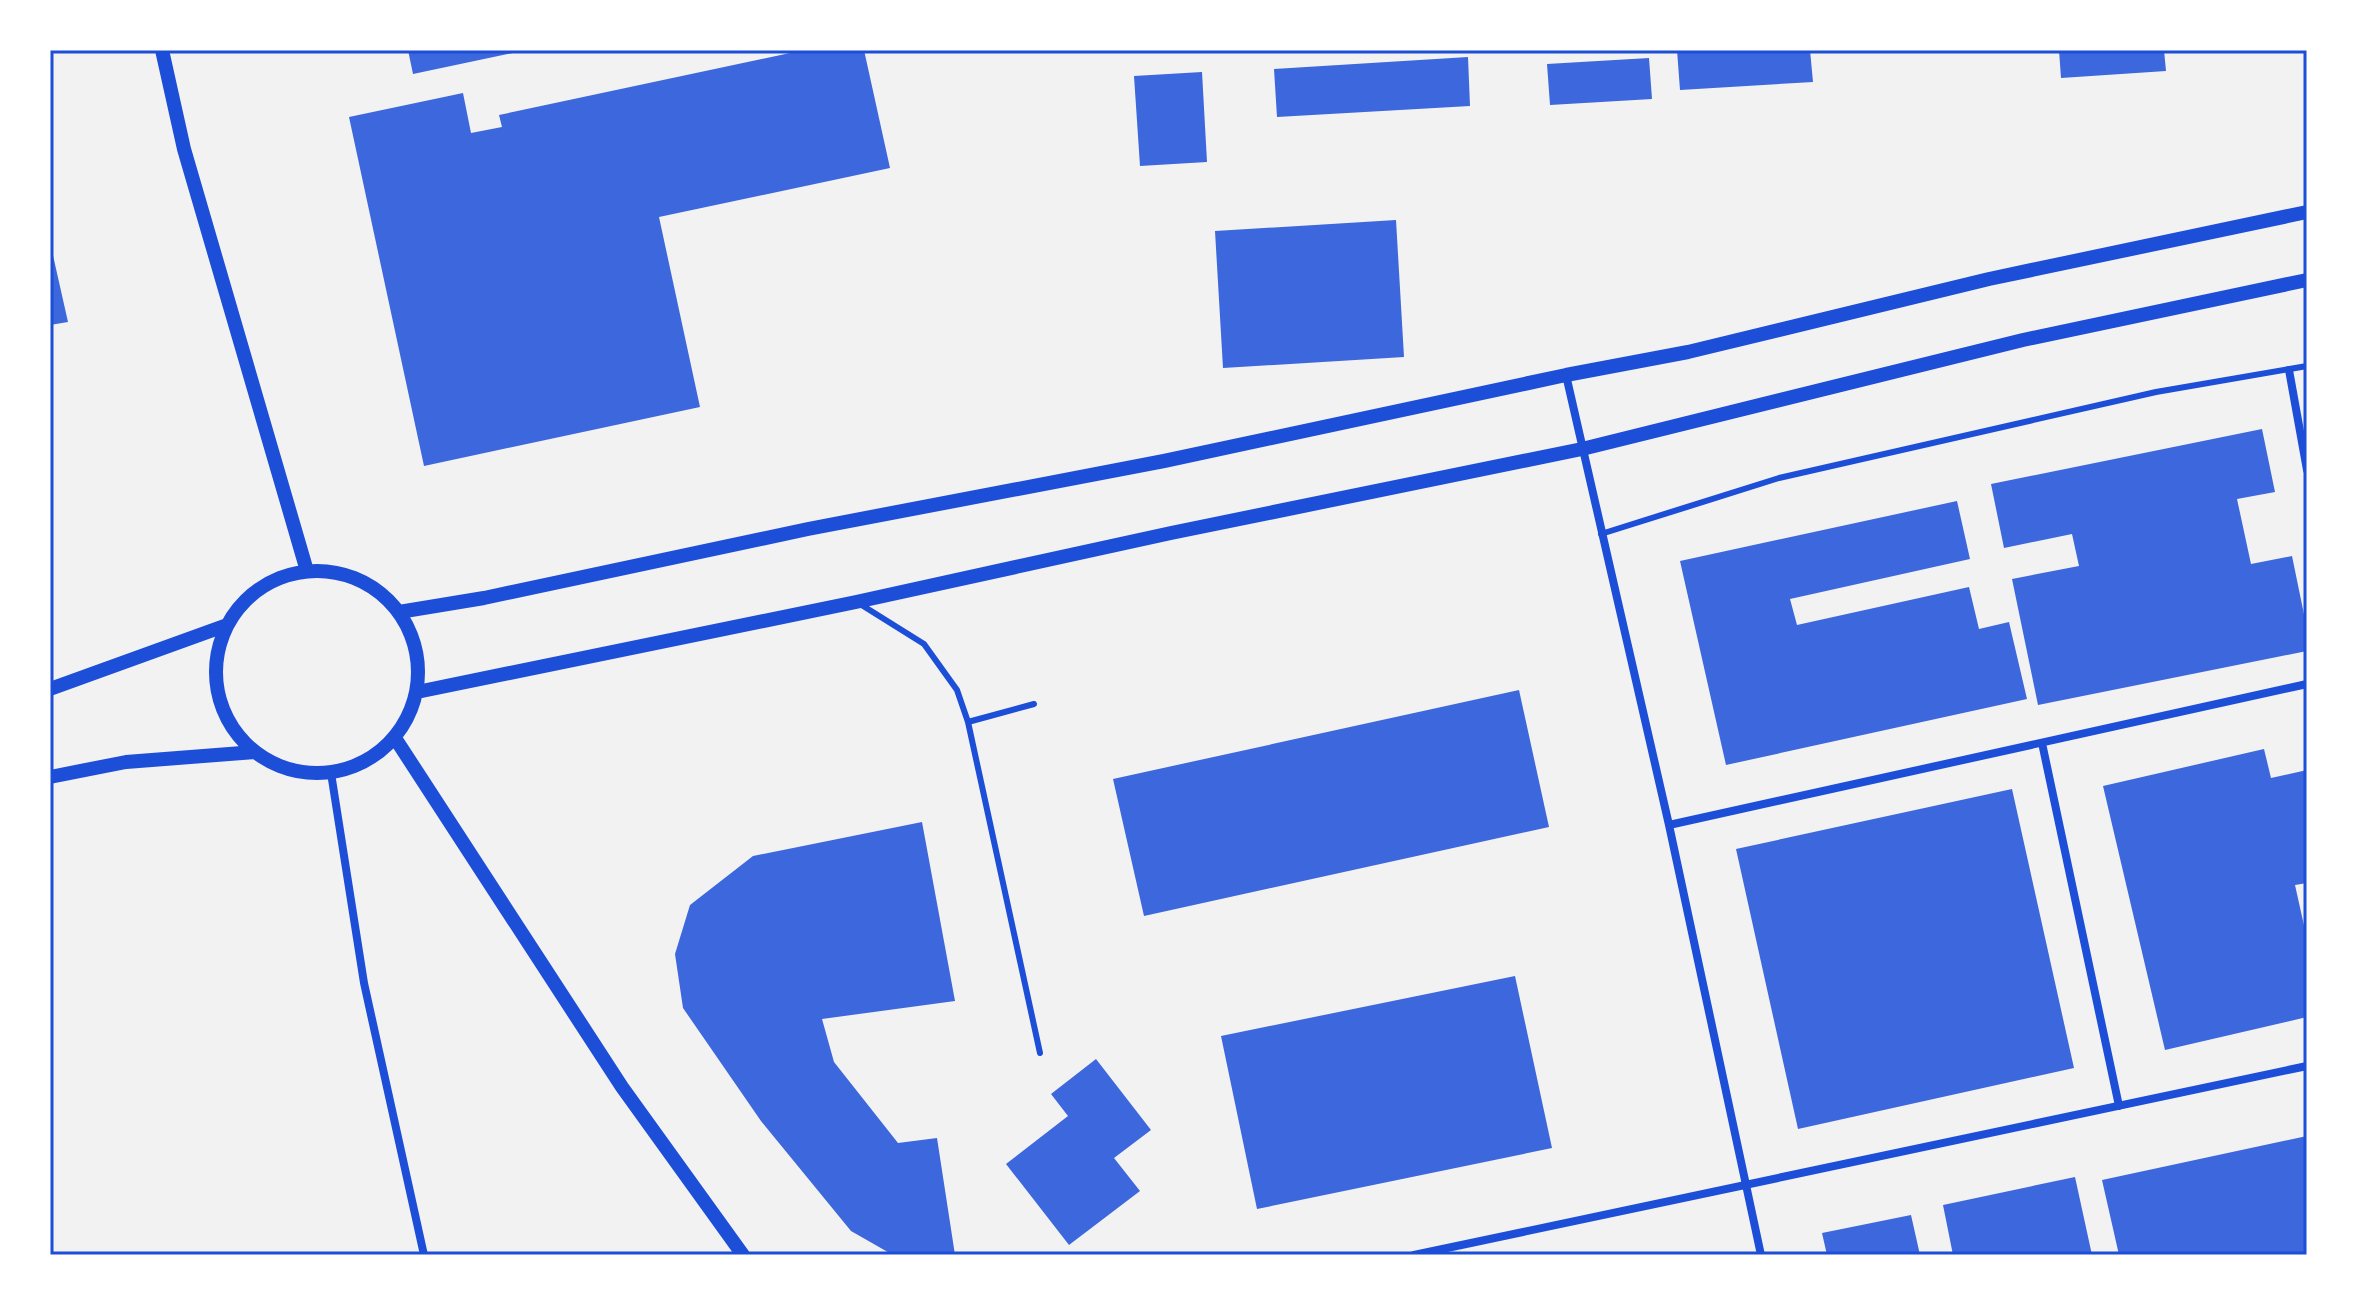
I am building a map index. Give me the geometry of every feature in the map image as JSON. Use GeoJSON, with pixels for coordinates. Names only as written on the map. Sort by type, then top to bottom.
{"type":"FeatureCollection","features":[{"type":"Feature","properties":{"kind":"street"},"geometry":{"type":"LineString","coordinates":[[162,50],[184,149],[307,571]]}},
{"type":"Feature","properties":{"kind":"street"},"geometry":{"type":"LineString","coordinates":[[399,612],[484,598],[808,529],[1164,461],[1688,352],[1989,279],[2307,212]]}},
{"type":"Feature","properties":{"kind":"street"},"geometry":{"type":"LineString","coordinates":[[417,692],[1582,449],[2023,340],[2307,280]]}},
{"type":"Feature","properties":{"kind":"street"},"geometry":{"type":"LineString","coordinates":[[2289,370],[2307,470]]}},
{"type":"Feature","properties":{"kind":"street"},"geometry":{"type":"LineString","coordinates":[[1566,375],[1669,825],[1761,1255]]}},
{"type":"Feature","properties":{"kind":"street"},"geometry":{"type":"LineString","coordinates":[[307,571],[341,574],[373,588],[399,612],[412,636],[419,664],[417,692],[410,716],[395,738],[377,755],[355,767],[331,773],[304,773],[278,766],[255,752],[231,726],[218,694],[216,658],[227,625],[247,598],[275,579],[307,571]]}},
{"type":"Feature","properties":{"kind":"street"},"geometry":{"type":"LineString","coordinates":[[50,689],[227,625]]}},
{"type":"Feature","properties":{"kind":"street"},"geometry":{"type":"LineString","coordinates":[[1669,825],[2307,684]]}},
{"type":"Feature","properties":{"kind":"street"},"geometry":{"type":"LineString","coordinates":[[395,738],[622,1087],[743,1255]]}},
{"type":"Feature","properties":{"kind":"street"},"geometry":{"type":"LineString","coordinates":[[2042,743],[2119,1106]]}},
{"type":"Feature","properties":{"kind":"street"},"geometry":{"type":"LineString","coordinates":[[50,777],[126,762],[255,752]]}},
{"type":"Feature","properties":{"kind":"street"},"geometry":{"type":"LineString","coordinates":[[331,773],[364,983],[424,1255]]}},
{"type":"Feature","properties":{"kind":"street"},"geometry":{"type":"LineString","coordinates":[[1414,1255],[2307,1066]]}},
{"type":"Feature","properties":{"kind":"lane"},"geometry":{"type":"LineString","coordinates":[[1601,534],[1779,478],[2156,392],[2307,366]]}},
{"type":"Feature","properties":{"kind":"lane"},"geometry":{"type":"LineString","coordinates":[[856,602],[924,644],[957,690],[968,722],[1040,1053]]}},
{"type":"Feature","properties":{"kind":"lane"},"geometry":{"type":"LineString","coordinates":[[968,722],[1034,704]]}},
{"type":"Feature","properties":{"kind":"building"},"geometry":{"type":"Polygon","coordinates":[[[408,50],[522,50],[522,51],[413,74],[408,50]]]}},
{"type":"Feature","properties":{"kind":"building"},"geometry":{"type":"Polygon","coordinates":[[[804,50],[864,50],[890,168],[659,217],[700,407],[424,466],[349,117],[463,93],[471,133],[502,127],[499,115],[804,50]]]}},
{"type":"Feature","properties":{"kind":"building"},"geometry":{"type":"Polygon","coordinates":[[[1677,50],[1810,50],[1813,82],[1680,90],[1677,50]]]}},
{"type":"Feature","properties":{"kind":"building"},"geometry":{"type":"Polygon","coordinates":[[[2059,50],[2164,50],[2166,71],[2061,78],[2059,50]]]}},
{"type":"Feature","properties":{"kind":"building"},"geometry":{"type":"Polygon","coordinates":[[[1468,57],[1470,106],[1277,117],[1274,69],[1468,57]]]}},
{"type":"Feature","properties":{"kind":"building"},"geometry":{"type":"Polygon","coordinates":[[[1649,58],[1652,99],[1550,105],[1547,64],[1649,58]]]}},
{"type":"Feature","properties":{"kind":"building"},"geometry":{"type":"Polygon","coordinates":[[[1202,72],[1207,162],[1140,166],[1134,76],[1202,72]]]}},
{"type":"Feature","properties":{"kind":"building"},"geometry":{"type":"Polygon","coordinates":[[[1396,220],[1404,357],[1223,368],[1215,231],[1396,220]]]}},
{"type":"Feature","properties":{"kind":"building"},"geometry":{"type":"Polygon","coordinates":[[[50,242],[68,322],[50,325],[50,242]]]}},
{"type":"Feature","properties":{"kind":"building"},"geometry":{"type":"Polygon","coordinates":[[[2262,429],[2275,492],[2237,499],[2251,564],[2292,556],[2307,629],[2307,651],[2038,705],[2012,579],[2079,566],[2072,534],[2004,548],[1991,484],[2262,429]]]}},
{"type":"Feature","properties":{"kind":"building"},"geometry":{"type":"Polygon","coordinates":[[[1957,501],[1970,559],[1790,599],[1797,625],[1969,587],[1979,629],[2009,622],[2027,699],[1726,765],[1680,561],[1957,501]]]}},
{"type":"Feature","properties":{"kind":"building"},"geometry":{"type":"Polygon","coordinates":[[[1519,690],[1549,827],[1144,916],[1113,779],[1519,690]]]}},
{"type":"Feature","properties":{"kind":"building"},"geometry":{"type":"Polygon","coordinates":[[[2264,749],[2271,778],[2307,770],[2307,883],[2295,885],[2307,939],[2307,1017],[2165,1050],[2103,786],[2264,749]]]}},
{"type":"Feature","properties":{"kind":"building"},"geometry":{"type":"Polygon","coordinates":[[[2012,789],[2074,1068],[1798,1129],[1736,849],[2012,789]]]}},
{"type":"Feature","properties":{"kind":"building"},"geometry":{"type":"Polygon","coordinates":[[[922,822],[955,1001],[822,1019],[834,1062],[898,1143],[937,1138],[955,1255],[893,1255],[851,1231],[761,1121],[683,1008],[675,954],[690,905],[753,856],[922,822]]]}},
{"type":"Feature","properties":{"kind":"building"},"geometry":{"type":"Polygon","coordinates":[[[1515,976],[1552,1148],[1257,1209],[1221,1036],[1515,976]]]}},
{"type":"Feature","properties":{"kind":"building"},"geometry":{"type":"Polygon","coordinates":[[[1096,1059],[1151,1130],[1114,1158],[1140,1191],[1069,1245],[1006,1164],[1068,1116],[1051,1094],[1096,1059]]]}},
{"type":"Feature","properties":{"kind":"building"},"geometry":{"type":"Polygon","coordinates":[[[2307,1136],[2307,1255],[2119,1255],[2102,1180],[2307,1136]]]}},
{"type":"Feature","properties":{"kind":"building"},"geometry":{"type":"Polygon","coordinates":[[[2075,1177],[2092,1255],[1953,1255],[1943,1205],[2075,1177]]]}},
{"type":"Feature","properties":{"kind":"building"},"geometry":{"type":"Polygon","coordinates":[[[1911,1215],[1920,1255],[1827,1255],[1822,1233],[1911,1215]]]}}]}
